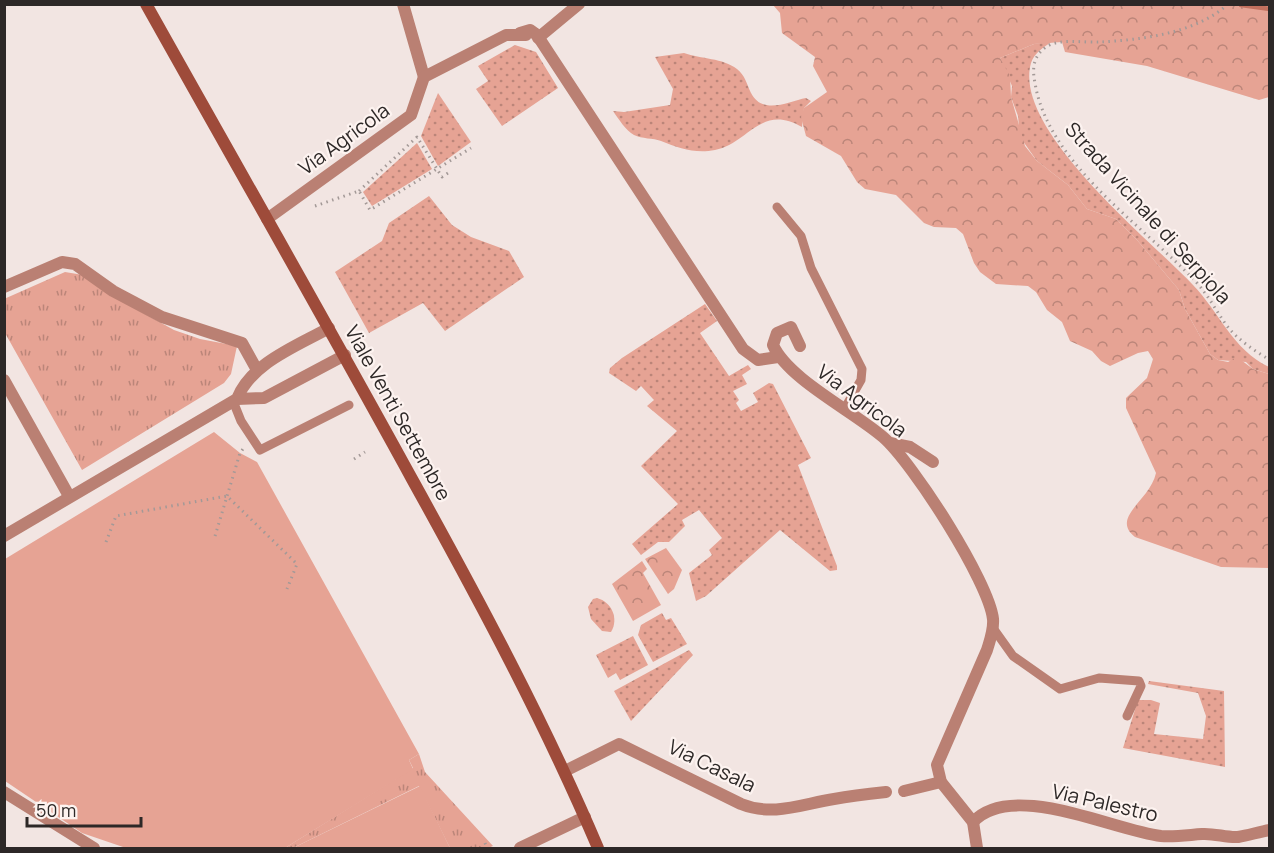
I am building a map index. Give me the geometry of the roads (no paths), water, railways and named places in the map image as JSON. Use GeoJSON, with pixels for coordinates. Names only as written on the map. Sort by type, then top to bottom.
{"type":"FeatureCollection","features":[{"type":"Feature","properties":{"kind":"main road","name":"Viale Venti Settembre"},"geometry":{"type":"LineString","coordinates":[[146,4],[345,355],[474,590],[565,771],[598,849]]}},
{"type":"Feature","properties":{"kind":"street"},"geometry":{"type":"LineString","coordinates":[[403,4],[424,77],[506,34],[530,30],[538,38],[743,349],[758,360],[778,357],[773,345],[777,333],[786,327],[791,327],[800,346]]}},
{"type":"Feature","properties":{"kind":"street"},"geometry":{"type":"LineString","coordinates":[[538,38],[579,4]]}},
{"type":"Feature","properties":{"kind":"street","name":"Via Agricola"},"geometry":{"type":"LineString","coordinates":[[267,219],[411,115],[424,77]]}},
{"type":"Feature","properties":{"kind":"street"},"geometry":{"type":"LineString","coordinates":[[4,287],[62,262],[75,264],[113,291],[162,317],[242,343],[257,370]]}},
{"type":"Feature","properties":{"kind":"street"},"geometry":{"type":"LineString","coordinates":[[235,400],[244,383],[257,370],[328,328]]}},
{"type":"Feature","properties":{"kind":"street"},"geometry":{"type":"LineString","coordinates":[[4,536],[235,400],[264,399],[345,355]]}},
{"type":"Feature","properties":{"kind":"street","name":"Via Agricola"},"geometry":{"type":"LineString","coordinates":[[778,357],[800,378],[845,408],[884,439],[923,485],[969,563],[991,609],[993,628]]}},
{"type":"Feature","properties":{"kind":"street"},"geometry":{"type":"LineString","coordinates":[[4,380],[69,496]]}},
{"type":"Feature","properties":{"kind":"street"},"geometry":{"type":"LineString","coordinates":[[884,439],[910,447],[933,462]]}},
{"type":"Feature","properties":{"kind":"street"},"geometry":{"type":"LineString","coordinates":[[977,849],[973,822],[940,782],[937,765],[987,650],[993,628]]}},
{"type":"Feature","properties":{"kind":"street","name":"Via Casala"},"geometry":{"type":"LineString","coordinates":[[565,771],[619,744],[741,804],[762,810],[776,810],[835,798],[886,792]]}},
{"type":"Feature","properties":{"kind":"street"},"geometry":{"type":"LineString","coordinates":[[904,791],[940,782]]}},
{"type":"Feature","properties":{"kind":"street"},"geometry":{"type":"LineString","coordinates":[[4,792],[94,849]]}},
{"type":"Feature","properties":{"kind":"street","name":"Via Palestro"},"geometry":{"type":"LineString","coordinates":[[973,822],[989,810],[1010,805],[1071,812],[1131,830],[1162,836],[1204,834],[1236,837],[1269,830]]}},
{"type":"Feature","properties":{"kind":"street"},"geometry":{"type":"LineString","coordinates":[[520,849],[585,817]]}},
{"type":"Feature","properties":{"kind":"lane"},"geometry":{"type":"LineString","coordinates":[[777,207],[801,236],[812,268],[862,369],[861,380],[845,408]]}},
{"type":"Feature","properties":{"kind":"lane"},"geometry":{"type":"LineString","coordinates":[[235,400],[262,454],[349,405]]}},
{"type":"Feature","properties":{"kind":"lane"},"geometry":{"type":"LineString","coordinates":[[993,628],[1013,656],[1060,689],[1099,678],[1139,681],[1141,686],[1127,716]]}},
{"type":"Feature","properties":{"kind":"waterway"},"geometry":{"type":"LineString","coordinates":[[1241,5],[1270,9]]}}]}
